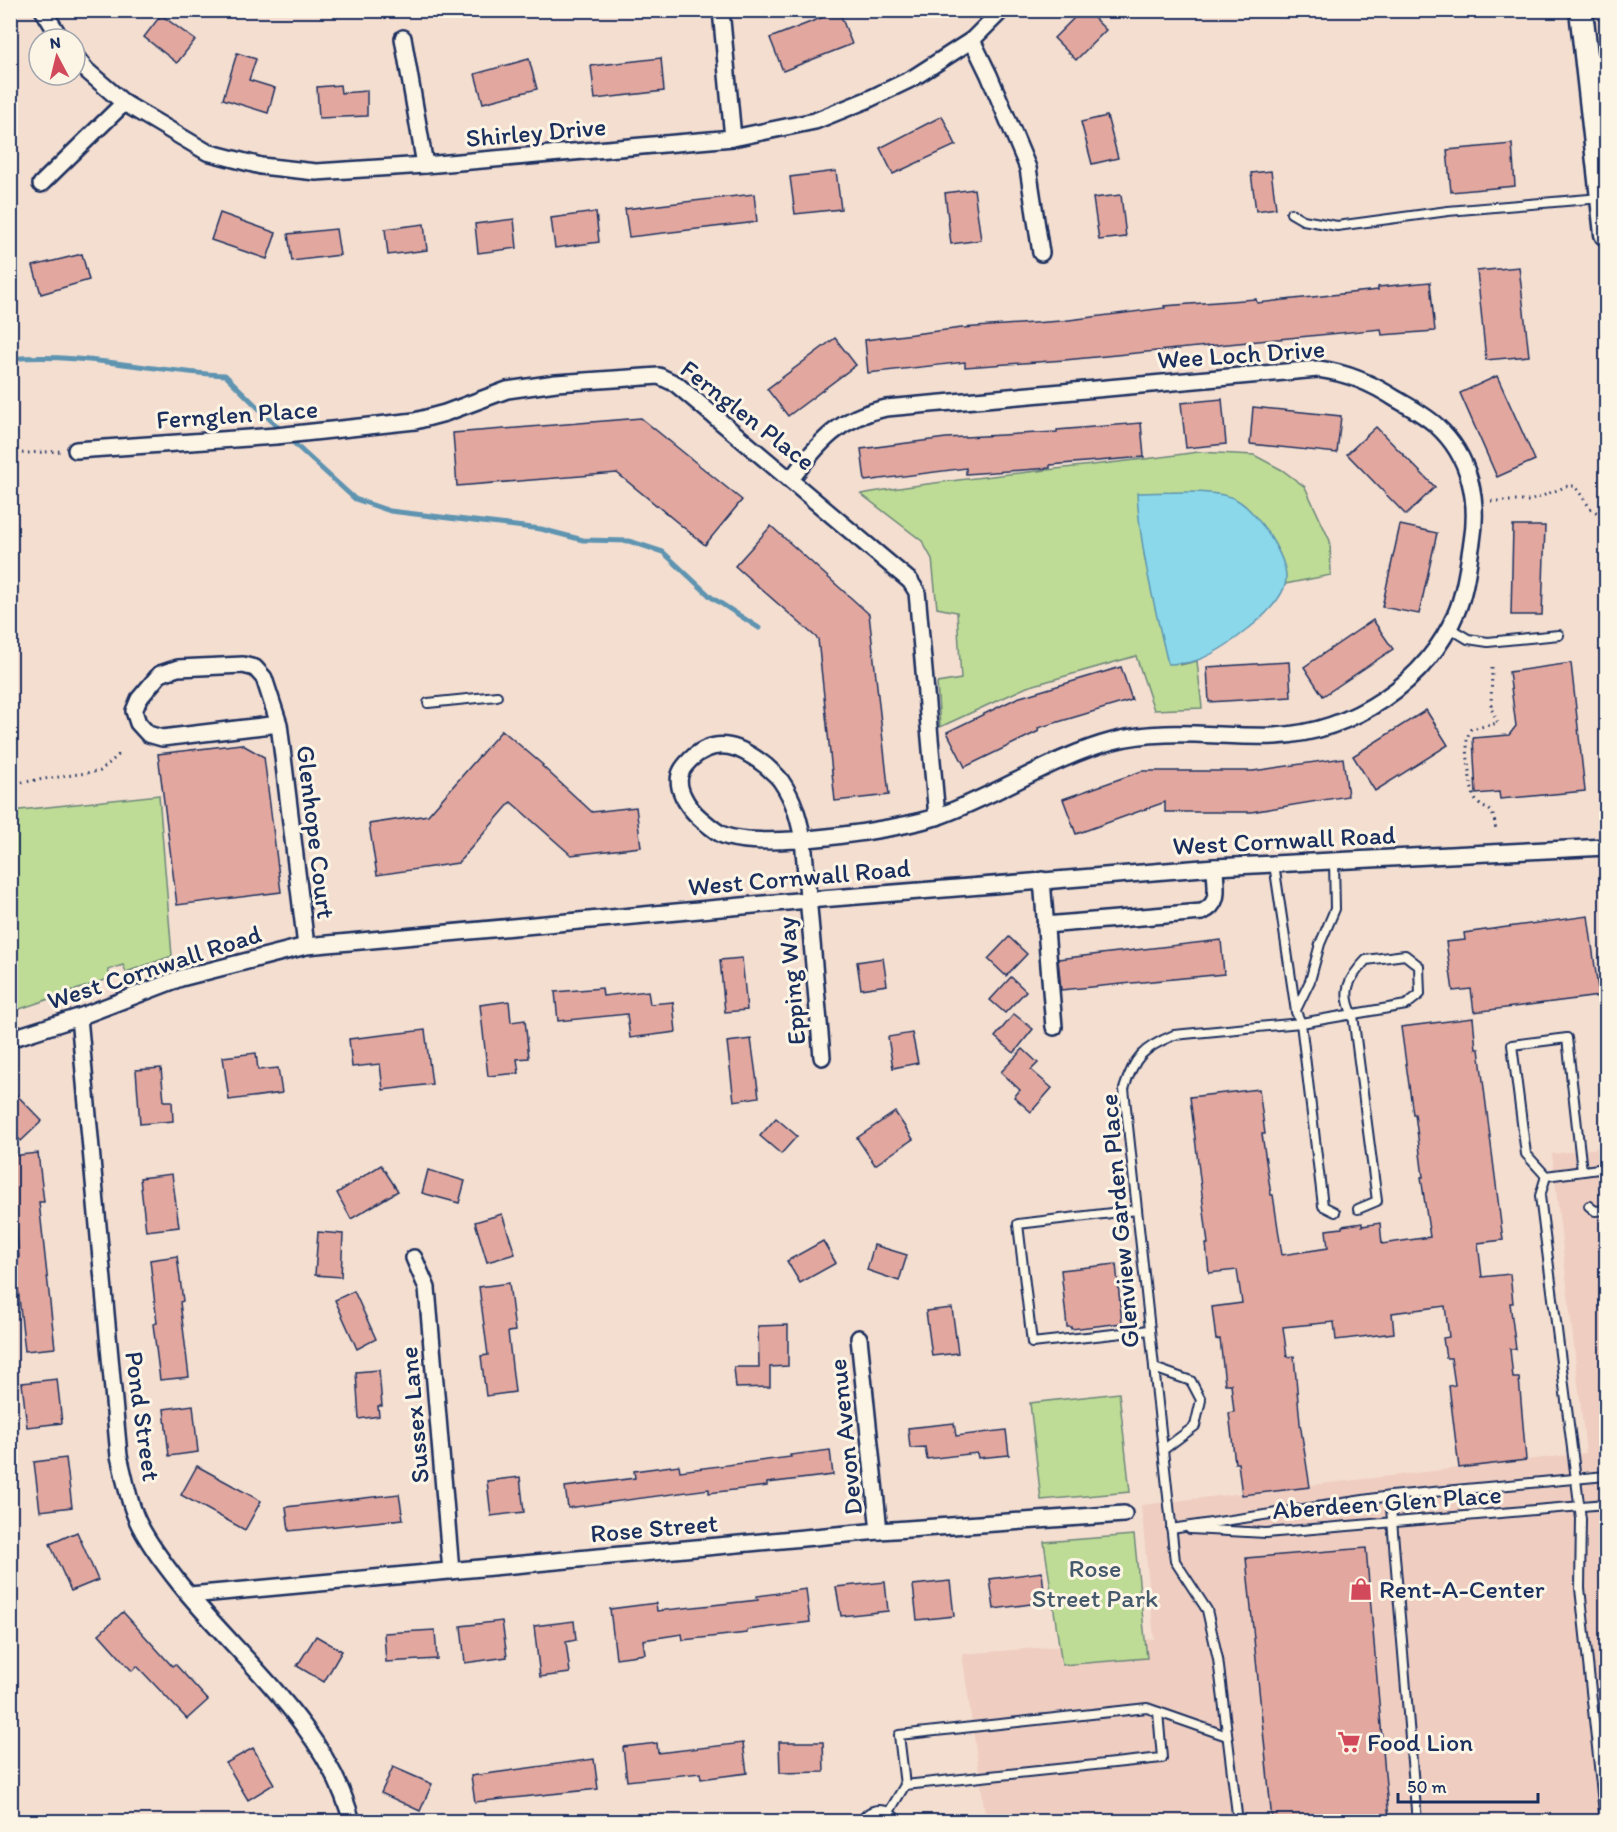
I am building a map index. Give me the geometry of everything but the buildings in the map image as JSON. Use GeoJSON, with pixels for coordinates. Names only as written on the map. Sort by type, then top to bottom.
{"type":"FeatureCollection","features":[{"type":"Feature","properties":{"kind":"main road"},"geometry":{"type":"LineString","coordinates":[[1581,10],[1606,234]]}},
{"type":"Feature","properties":{"kind":"street"},"geometry":{"type":"LineString","coordinates":[[43,10],[54,27]]}},
{"type":"Feature","properties":{"kind":"street"},"geometry":{"type":"LineString","coordinates":[[721,10],[733,138]]}},
{"type":"Feature","properties":{"kind":"street","name":"Shirley Drive"},"geometry":{"type":"LineString","coordinates":[[87,71],[124,103],[207,152],[261,166],[316,172],[425,165],[733,138],[815,121],[913,78],[972,40],[1002,10]]}},
{"type":"Feature","properties":{"kind":"street"},"geometry":{"type":"LineString","coordinates":[[403,38],[425,165]]}},
{"type":"Feature","properties":{"kind":"street"},"geometry":{"type":"LineString","coordinates":[[972,40],[1028,168],[1041,253]]}},
{"type":"Feature","properties":{"kind":"street"},"geometry":{"type":"LineString","coordinates":[[42,184],[124,103]]}},
{"type":"Feature","properties":{"kind":"street","name":"Wee Loch Drive"},"geometry":{"type":"LineString","coordinates":[[791,479],[827,435],[855,417],[877,410],[1318,369],[1336,371],[1370,383],[1437,426],[1450,441],[1468,471],[1474,504],[1474,531],[1466,579],[1456,611],[1448,627],[1427,659],[1400,686],[1358,714],[1338,723],[1305,732],[1274,736],[1159,734],[1113,741],[1082,751],[977,801],[937,817],[889,828],[803,839],[779,842],[747,841],[722,835],[701,819],[687,801],[679,780],[683,767],[696,754],[712,746],[729,746],[748,752],[778,777],[796,806],[803,839]]}},
{"type":"Feature","properties":{"kind":"street","name":"Fernglen Place"},"geometry":{"type":"LineString","coordinates":[[76,450],[276,436],[415,422],[507,390],[606,378],[659,376],[676,384],[791,479],[910,581],[917,592],[937,817]]}},
{"type":"Feature","properties":{"kind":"street","name":"Glenhope Court"},"geometry":{"type":"LineString","coordinates":[[279,724],[162,738],[148,734],[138,723],[134,711],[139,699],[160,674],[178,668],[243,665],[255,668],[264,678],[279,724],[306,946]]}},
{"type":"Feature","properties":{"kind":"street","name":"Epping Way"},"geometry":{"type":"LineString","coordinates":[[803,839],[822,1057]]}},
{"type":"Feature","properties":{"kind":"street","name":"West Cornwall Road"},"geometry":{"type":"LineString","coordinates":[[10,1040],[79,1017],[181,978],[306,946],[375,938],[1042,880],[1215,867],[1606,847]]}},
{"type":"Feature","properties":{"kind":"street"},"geometry":{"type":"LineString","coordinates":[[1045,925],[1202,912],[1211,908],[1216,901],[1215,867]]}},
{"type":"Feature","properties":{"kind":"street"},"geometry":{"type":"LineString","coordinates":[[1042,880],[1054,1027]]}},
{"type":"Feature","properties":{"kind":"street","name":"Pond Street"},"geometry":{"type":"LineString","coordinates":[[79,1017],[119,1456],[127,1490],[139,1525],[155,1551],[189,1595],[315,1740],[345,1796],[352,1821]]}},
{"type":"Feature","properties":{"kind":"street","name":"Sussex Lane"},"geometry":{"type":"LineString","coordinates":[[414,1258],[428,1288],[452,1571]]}},
{"type":"Feature","properties":{"kind":"street","name":"Devon Avenue"},"geometry":{"type":"LineString","coordinates":[[859,1338],[879,1531]]}},
{"type":"Feature","properties":{"kind":"street","name":"Rose Street"},"geometry":{"type":"LineString","coordinates":[[189,1595],[879,1531],[1124,1514]]}},
{"type":"Feature","properties":{"kind":"lane"},"geometry":{"type":"LineString","coordinates":[[1291,213],[1303,220],[1337,226],[1448,211],[1602,198]]}},
{"type":"Feature","properties":{"kind":"lane"},"geometry":{"type":"LineString","coordinates":[[1448,627],[1468,639],[1488,642],[1558,635]]}},
{"type":"Feature","properties":{"kind":"lane"},"geometry":{"type":"LineString","coordinates":[[428,703],[497,696]]}},
{"type":"Feature","properties":{"kind":"lane"},"geometry":{"type":"LineString","coordinates":[[1296,1012],[1310,981],[1320,944],[1335,909],[1334,861]]}},
{"type":"Feature","properties":{"kind":"lane"},"geometry":{"type":"LineString","coordinates":[[1274,864],[1296,1012],[1301,1023],[1323,1206],[1335,1212]]}},
{"type":"Feature","properties":{"kind":"lane"},"geometry":{"type":"LineString","coordinates":[[1353,1015],[1406,1005],[1420,994],[1419,966],[1405,955],[1366,960],[1350,977],[1347,1002],[1353,1015],[1377,1201],[1358,1209]]}},
{"type":"Feature","properties":{"kind":"lane","name":"Glenview Garden Place"},"geometry":{"type":"LineString","coordinates":[[1238,1821],[1218,1659],[1207,1610],[1175,1561],[1124,1089],[1130,1070],[1138,1056],[1154,1043],[1174,1035],[1301,1023],[1353,1015]]}},
{"type":"Feature","properties":{"kind":"lane"},"geometry":{"type":"LineString","coordinates":[[1546,1176],[1526,1154],[1512,1045],[1567,1038],[1582,1171]]}},
{"type":"Feature","properties":{"kind":"lane"},"geometry":{"type":"LineString","coordinates":[[1546,1176],[1606,1168]]}},
{"type":"Feature","properties":{"kind":"lane"},"geometry":{"type":"LineString","coordinates":[[1546,1176],[1540,1196],[1579,1507],[1580,1588],[1605,1821]]}},
{"type":"Feature","properties":{"kind":"lane"},"geometry":{"type":"LineString","coordinates":[[1592,1208],[1606,1210]]}},
{"type":"Feature","properties":{"kind":"lane"},"geometry":{"type":"LineString","coordinates":[[1137,1210],[1018,1224],[1032,1342],[1150,1330]]}},
{"type":"Feature","properties":{"kind":"lane"},"geometry":{"type":"LineString","coordinates":[[1154,1368],[1191,1381],[1201,1400],[1194,1426],[1163,1450]]}},
{"type":"Feature","properties":{"kind":"lane"},"geometry":{"type":"LineString","coordinates":[[1171,1528],[1390,1496],[1606,1476]]}},
{"type":"Feature","properties":{"kind":"lane"},"geometry":{"type":"LineString","coordinates":[[1390,1496],[1417,1821]]}},
{"type":"Feature","properties":{"kind":"lane","name":"Aberdeen Glen Place"},"geometry":{"type":"LineString","coordinates":[[1171,1528],[1266,1533],[1606,1504]]}},
{"type":"Feature","properties":{"kind":"lane"},"geometry":{"type":"LineString","coordinates":[[889,1812],[905,1785],[899,1735],[1147,1708],[1227,1736]]}},
{"type":"Feature","properties":{"kind":"lane"},"geometry":{"type":"LineString","coordinates":[[905,1785],[1162,1758],[1158,1712]]}},
{"type":"Feature","properties":{"kind":"lane"},"geometry":{"type":"LineString","coordinates":[[1595,1726],[1606,1726]]}},
{"type":"Feature","properties":{"kind":"lane"},"geometry":{"type":"LineString","coordinates":[[861,1821],[870,1811],[877,1809],[889,1812],[898,1821]]}},
{"type":"Feature","properties":{"kind":"path"},"geometry":{"type":"LineString","coordinates":[[10,454],[76,450]]}},
{"type":"Feature","properties":{"kind":"path"},"geometry":{"type":"LineString","coordinates":[[1474,504],[1493,501],[1530,501],[1567,486],[1575,486],[1590,508],[1602,516]]}},
{"type":"Feature","properties":{"kind":"path"},"geometry":{"type":"LineString","coordinates":[[1492,668],[1491,708],[1498,723],[1471,729],[1467,739],[1473,795],[1479,804],[1491,810],[1495,816],[1496,832]]}},
{"type":"Feature","properties":{"kind":"path"},"geometry":{"type":"LineString","coordinates":[[10,784],[100,771],[122,752]]}},
{"type":"Feature","properties":{"kind":"shaded area"},"geometry":{"type":"Polygon","coordinates":[[[1606,1147],[1606,1821],[975,1821],[986,1820],[962,1654],[1154,1639],[1141,1505],[1586,1453],[1552,1154],[1606,1147]]]}},
{"type":"Feature","properties":{"kind":"green space"},"geometry":{"type":"Polygon","coordinates":[[[1198,452],[1254,455],[1282,470],[1305,487],[1330,541],[1331,575],[1285,584],[1285,571],[1143,542],[1145,560],[1180,665],[1197,661],[1202,708],[1154,710],[1136,656],[1027,687],[940,727],[937,683],[961,679],[957,612],[937,608],[932,559],[922,541],[861,494],[1198,452]]]}},
{"type":"Feature","properties":{"kind":"green space"},"geometry":{"type":"Polygon","coordinates":[[[159,795],[172,956],[126,972],[123,965],[108,970],[111,978],[11,1012],[11,811],[159,795]]]}},
{"type":"Feature","properties":{"kind":"green space","name":"Rose Street Park"},"geometry":{"type":"Polygon","coordinates":[[[1119,1393],[1130,1492],[1041,1500],[1030,1403],[1119,1393]]]}},
{"type":"Feature","properties":{"kind":"green space","name":"Rose Street Park"},"geometry":{"type":"Polygon","coordinates":[[[1134,1535],[1147,1658],[1062,1665],[1044,1542],[1134,1535]]]}},
{"type":"Feature","properties":{"kind":"water"},"geometry":{"type":"Polygon","coordinates":[[[1137,493],[1203,493],[1227,496],[1237,500],[1263,526],[1283,564],[1286,575],[1285,585],[1271,607],[1260,619],[1233,640],[1195,661],[1168,664],[1145,558],[1137,493]]]}},
{"type":"Feature","properties":{"kind":"waterway"},"geometry":{"type":"LineString","coordinates":[[10,359],[91,360],[225,375],[355,499],[390,511],[541,529],[583,540],[629,541],[663,552],[711,597],[759,628]]}},
{"type":"Feature","properties":{"kind":"place","name":"Rent-A-Center"},"geometry":{"type":"Point","coordinates":[1361,1589]}},
{"type":"Feature","properties":{"kind":"place","name":"Food Lion"},"geometry":{"type":"Point","coordinates":[1349,1742]}}]}
